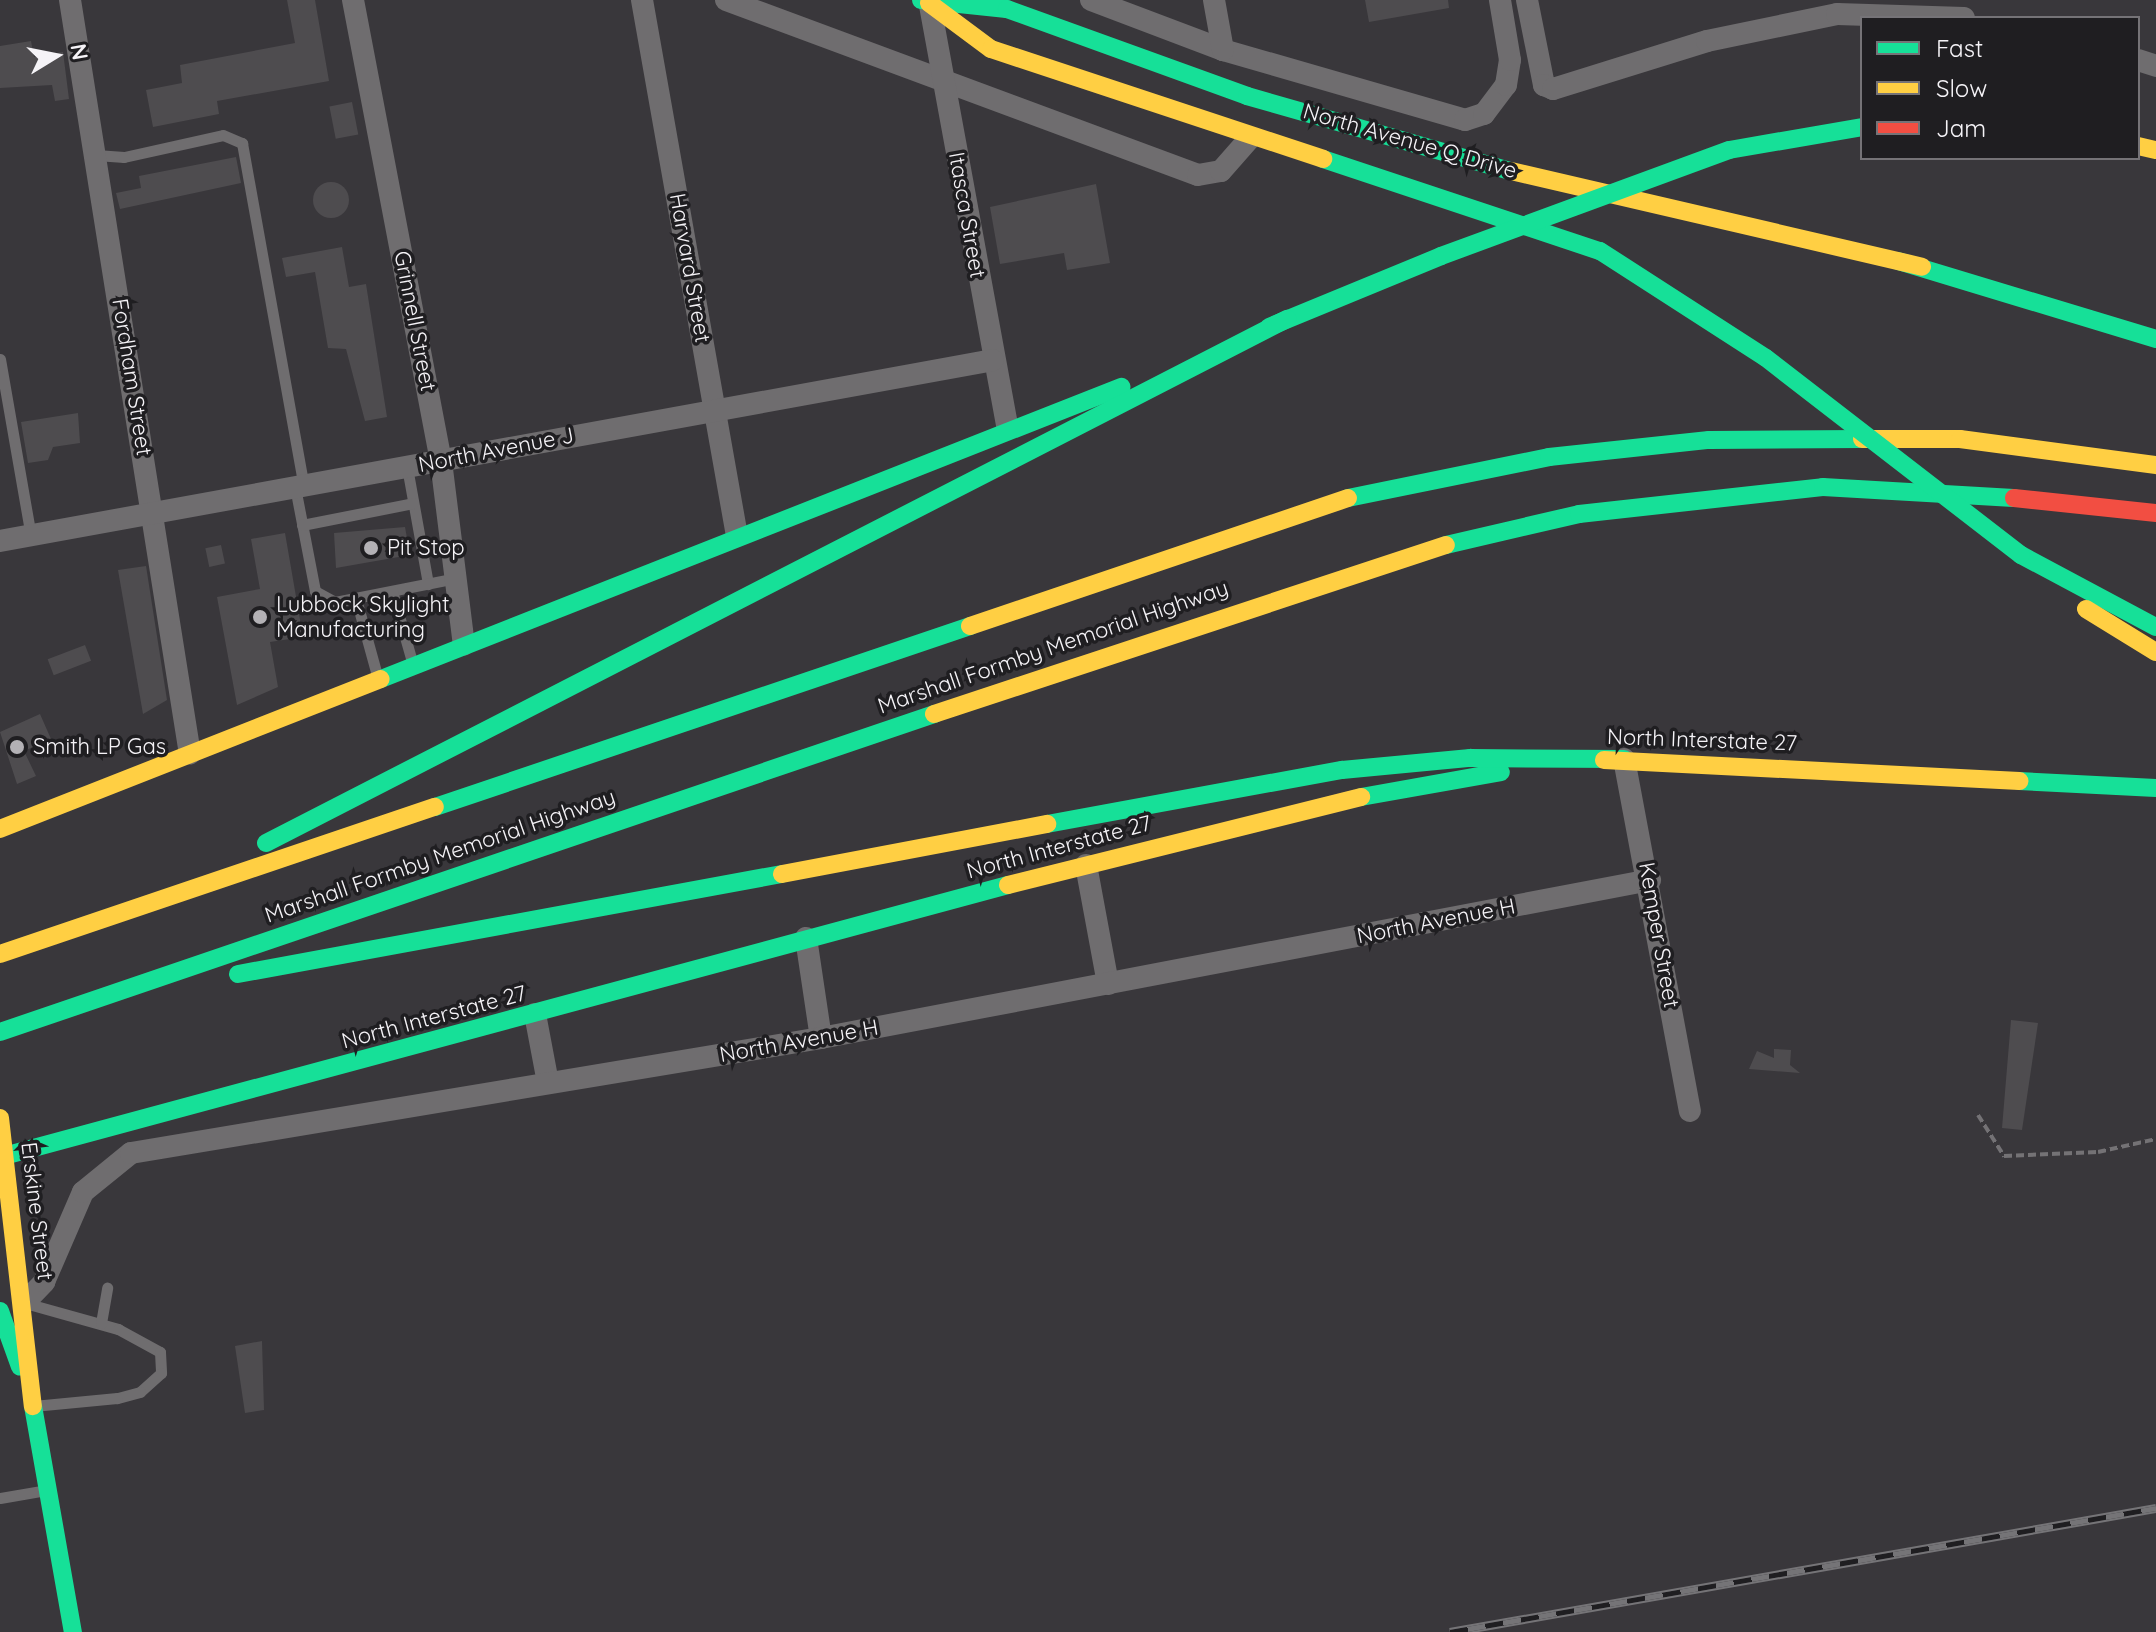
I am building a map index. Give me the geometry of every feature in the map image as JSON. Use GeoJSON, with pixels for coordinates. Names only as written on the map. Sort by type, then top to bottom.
{"type":"FeatureCollection","features":[{"type":"Feature","properties":{"kind":"main road","name":"North Avenue Q Drive"},"geometry":{"type":"LineString","coordinates":[[926,1],[991,49],[1249,139],[1600,251],[1766,358],[2021,555]]}},
{"type":"Feature","properties":{"kind":"main road","name":"North Avenue Q Drive"},"geometry":{"type":"LineString","coordinates":[[926,1],[1007,9],[1247,96],[1499,168],[1898,261]]}},
{"type":"Feature","properties":{"kind":"main road"},"geometry":{"type":"LineString","coordinates":[[0,829],[1441,256],[1729,150],[1860,127]]}},
{"type":"Feature","properties":{"kind":"main road"},"geometry":{"type":"LineString","coordinates":[[1898,261],[2156,322]]}},
{"type":"Feature","properties":{"kind":"main road"},"geometry":{"type":"LineString","coordinates":[[1898,261],[2156,339]]}},
{"type":"Feature","properties":{"kind":"main road"},"geometry":{"type":"LineString","coordinates":[[150,903],[1287,319]]}},
{"type":"Feature","properties":{"kind":"main road"},"geometry":{"type":"LineString","coordinates":[[0,954],[1177,550],[1412,483],[1549,457],[1709,440],[1960,439],[2156,465]]}},
{"type":"Feature","properties":{"kind":"main road","name":"Marshall Formby Memorial Highway"},"geometry":{"type":"LineString","coordinates":[[0,1032],[1356,570],[1489,533],[1579,514],[1823,487],[2092,502],[2156,513]]}},
{"type":"Feature","properties":{"kind":"main road"},"geometry":{"type":"LineString","coordinates":[[2021,555],[2156,627]]}},
{"type":"Feature","properties":{"kind":"main road"},"geometry":{"type":"LineString","coordinates":[[2021,555],[2088,610],[2156,652]]}},
{"type":"Feature","properties":{"kind":"main road"},"geometry":{"type":"LineString","coordinates":[[24,1024],[298,961],[1298,777],[1470,758],[1624,759]]}},
{"type":"Feature","properties":{"kind":"main road","name":"North Interstate 27"},"geometry":{"type":"LineString","coordinates":[[4,1156],[806,938],[1337,801],[1549,764],[1624,759],[2156,788]]}},
{"type":"Feature","properties":{"kind":"main road","name":"Erskine Street"},"geometry":{"type":"LineString","coordinates":[[0,1118],[25,1302],[33,1406],[73,1632]]}},
{"type":"Feature","properties":{"kind":"main road","name":"Erskine Street"},"geometry":{"type":"LineString","coordinates":[[0,1311],[33,1406]]}},
{"type":"Feature","properties":{"kind":"street","name":"Fordham Street"},"geometry":{"type":"LineString","coordinates":[[70,0],[190,754]]}},
{"type":"Feature","properties":{"kind":"street","name":"Grinnell Street"},"geometry":{"type":"LineString","coordinates":[[353,0],[441,461],[464,645]]}},
{"type":"Feature","properties":{"kind":"street","name":"Harvard Street"},"geometry":{"type":"LineString","coordinates":[[642,0],[737,536]]}},
{"type":"Feature","properties":{"kind":"street"},"geometry":{"type":"LineString","coordinates":[[726,0],[1198,175],[1221,171],[1249,139]]}},
{"type":"Feature","properties":{"kind":"street","name":"North Avenue Q Drive"},"geometry":{"type":"LineString","coordinates":[[1091,0],[1223,50],[1465,120],[1484,114],[1506,85],[1510,60],[1500,0]]}},
{"type":"Feature","properties":{"kind":"street"},"geometry":{"type":"LineString","coordinates":[[1214,0],[1223,50]]}},
{"type":"Feature","properties":{"kind":"street"},"geometry":{"type":"LineString","coordinates":[[1527,0],[1544,85],[1553,89],[1707,41],[1837,14],[1900,16]]}},
{"type":"Feature","properties":{"kind":"street","name":"Itasca Street"},"geometry":{"type":"LineString","coordinates":[[926,1],[1008,429]]}},
{"type":"Feature","properties":{"kind":"street","name":"North Avenue J"},"geometry":{"type":"LineString","coordinates":[[0,541],[993,360]]}},
{"type":"Feature","properties":{"kind":"street","name":"Kemper Street"},"geometry":{"type":"LineString","coordinates":[[1624,759],[1650,880],[1690,1111]]}},
{"type":"Feature","properties":{"kind":"street"},"geometry":{"type":"LineString","coordinates":[[1086,865],[1108,984]]}},
{"type":"Feature","properties":{"kind":"street","name":"North Avenue H"},"geometry":{"type":"LineString","coordinates":[[25,1302],[44,1282],[83,1192],[131,1153],[821,1038],[1650,880]]}},
{"type":"Feature","properties":{"kind":"street"},"geometry":{"type":"LineString","coordinates":[[806,938],[821,1038]]}},
{"type":"Feature","properties":{"kind":"street"},"geometry":{"type":"LineString","coordinates":[[535,1014],[548,1083]]}},
{"type":"Feature","properties":{"kind":"lane"},"geometry":{"type":"LineString","coordinates":[[96,155],[124,157],[223,135],[242,143],[315,591],[335,602],[456,578]]}},
{"type":"Feature","properties":{"kind":"lane"},"geometry":{"type":"LineString","coordinates":[[0,359],[31,536]]}},
{"type":"Feature","properties":{"kind":"lane"},"geometry":{"type":"LineString","coordinates":[[407,467],[428,584]]}},
{"type":"Feature","properties":{"kind":"lane"},"geometry":{"type":"LineString","coordinates":[[302,525],[413,503]]}},
{"type":"Feature","properties":{"kind":"lane"},"geometry":{"type":"LineString","coordinates":[[392,591],[413,665]]}},
{"type":"Feature","properties":{"kind":"lane"},"geometry":{"type":"LineString","coordinates":[[356,599],[378,679]]}},
{"type":"Feature","properties":{"kind":"lane"},"geometry":{"type":"LineString","coordinates":[[101,1323],[107,1288]]}},
{"type":"Feature","properties":{"kind":"lane"},"geometry":{"type":"LineString","coordinates":[[25,1302],[101,1323],[160,1352],[156,1382],[117,1398],[33,1406]]}},
{"type":"Feature","properties":{"kind":"lane"},"geometry":{"type":"LineString","coordinates":[[0,1498],[48,1490]]}},
{"type":"Feature","properties":{"kind":"path"},"geometry":{"type":"LineString","coordinates":[[1978,1115],[2004,1156],[2098,1152],[2156,1139]]}},
{"type":"Feature","properties":{"kind":"building"},"geometry":{"type":"Polygon","coordinates":[[[287,0],[315,0],[329,81],[217,101],[219,114],[153,127],[146,90],[182,83],[180,65],[295,43],[287,0]]]}},
{"type":"Feature","properties":{"kind":"building"},"geometry":{"type":"Polygon","coordinates":[[[1365,0],[1448,0],[1449,8],[1369,22],[1365,0]]]}},
{"type":"Feature","properties":{"kind":"building"},"geometry":{"type":"Polygon","coordinates":[[[31,41],[34,57],[63,52],[69,99],[55,101],[52,85],[0,88],[0,46],[31,41]]]}},
{"type":"Feature","properties":{"kind":"building"},"geometry":{"type":"Polygon","coordinates":[[[352,102],[358,134],[336,139],[329,106],[352,102]]]}},
{"type":"Feature","properties":{"kind":"building"},"geometry":{"type":"Polygon","coordinates":[[[236,157],[241,183],[120,209],[116,193],[141,188],[139,176],[236,157]]]}},
{"type":"Feature","properties":{"kind":"building"},"geometry":{"type":"Polygon","coordinates":[[[331,182],[344,187],[349,200],[344,213],[331,218],[318,213],[313,200],[318,187],[331,182]]]}},
{"type":"Feature","properties":{"kind":"building"},"geometry":{"type":"Polygon","coordinates":[[[1096,184],[1110,263],[1067,270],[1064,253],[1000,264],[990,207],[1096,184]]]}},
{"type":"Feature","properties":{"kind":"building"},"geometry":{"type":"Polygon","coordinates":[[[342,247],[349,287],[366,284],[387,417],[365,421],[346,349],[328,348],[315,272],[286,277],[282,258],[342,247]]]}},
{"type":"Feature","properties":{"kind":"building"},"geometry":{"type":"Polygon","coordinates":[[[78,413],[80,443],[53,447],[48,460],[28,463],[21,422],[78,413]]]}},
{"type":"Feature","properties":{"kind":"building","name":"Pit Stop"},"geometry":{"type":"Polygon","coordinates":[[[405,527],[410,555],[336,568],[334,533],[405,527]]]}},
{"type":"Feature","properties":{"kind":"building","name":"Lubbock Skylight Manufacturing"},"geometry":{"type":"Polygon","coordinates":[[[285,533],[303,637],[270,642],[278,687],[237,705],[217,597],[260,589],[251,539],[285,533]]]}},
{"type":"Feature","properties":{"kind":"building"},"geometry":{"type":"Polygon","coordinates":[[[221,545],[225,564],[209,567],[205,548],[221,545]]]}},
{"type":"Feature","properties":{"kind":"building"},"geometry":{"type":"Polygon","coordinates":[[[146,566],[167,700],[143,714],[118,570],[146,566]]]}},
{"type":"Feature","properties":{"kind":"building"},"geometry":{"type":"Polygon","coordinates":[[[85,645],[91,661],[54,675],[48,659],[85,645]]]}},
{"type":"Feature","properties":{"kind":"building","name":"Smith LP Gas"},"geometry":{"type":"Polygon","coordinates":[[[40,714],[51,739],[24,751],[36,776],[17,784],[0,732],[40,714]]]}},
{"type":"Feature","properties":{"kind":"building"},"geometry":{"type":"Polygon","coordinates":[[[2011,1020],[2038,1023],[2022,1130],[2002,1128],[2011,1020]]]}},
{"type":"Feature","properties":{"kind":"building"},"geometry":{"type":"Polygon","coordinates":[[[1774,1049],[1791,1050],[1790,1065],[1800,1073],[1749,1069],[1757,1051],[1774,1058],[1774,1049]]]}},
{"type":"Feature","properties":{"kind":"building"},"geometry":{"type":"Polygon","coordinates":[[[262,1341],[264,1410],[245,1413],[235,1346],[262,1341]]]}},
{"type":"Feature","properties":{"kind":"railway"},"geometry":{"type":"LineString","coordinates":[[1450,1632],[2156,1508]]}},
{"type":"Feature","properties":{"kind":"traffic: fast"},"geometry":{"type":"LineString","coordinates":[[921,0],[1007,9],[1247,96],[1511,171]]}},
{"type":"Feature","properties":{"kind":"traffic: fast"},"geometry":{"type":"LineString","coordinates":[[1729,150],[1860,127]]}},
{"type":"Feature","properties":{"kind":"traffic: fast"},"geometry":{"type":"LineString","coordinates":[[1441,256],[1729,150]]}},
{"type":"Feature","properties":{"kind":"traffic: fast"},"geometry":{"type":"LineString","coordinates":[[1323,159],[1600,251],[1766,358]]}},
{"type":"Feature","properties":{"kind":"traffic: fast"},"geometry":{"type":"LineString","coordinates":[[1269,327],[1441,256]]}},
{"type":"Feature","properties":{"kind":"traffic: fast"},"geometry":{"type":"LineString","coordinates":[[1898,261],[2156,339]]}},
{"type":"Feature","properties":{"kind":"traffic: fast"},"geometry":{"type":"LineString","coordinates":[[266,843],[1287,319]]}},
{"type":"Feature","properties":{"kind":"traffic: fast"},"geometry":{"type":"LineString","coordinates":[[1766,358],[2021,555]]}},
{"type":"Feature","properties":{"kind":"traffic: fast"},"geometry":{"type":"LineString","coordinates":[[381,679],[1121,387]]}},
{"type":"Feature","properties":{"kind":"traffic: fast"},"geometry":{"type":"LineString","coordinates":[[1348,498],[1549,457],[1709,440],[1862,439]]}},
{"type":"Feature","properties":{"kind":"traffic: fast"},"geometry":{"type":"LineString","coordinates":[[1446,545],[1579,514],[1823,487],[2014,498]]}},
{"type":"Feature","properties":{"kind":"traffic: fast"},"geometry":{"type":"LineString","coordinates":[[2021,555],[2156,627]]}},
{"type":"Feature","properties":{"kind":"traffic: fast"},"geometry":{"type":"LineString","coordinates":[[435,807],[970,626]]}},
{"type":"Feature","properties":{"kind":"traffic: fast"},"geometry":{"type":"LineString","coordinates":[[0,1032],[934,714]]}},
{"type":"Feature","properties":{"kind":"traffic: fast"},"geometry":{"type":"LineString","coordinates":[[1047,824],[1342,770],[1470,758],[1624,759]]}},
{"type":"Feature","properties":{"kind":"traffic: fast"},"geometry":{"type":"LineString","coordinates":[[1361,797],[1501,772]]}},
{"type":"Feature","properties":{"kind":"traffic: fast"},"geometry":{"type":"LineString","coordinates":[[2019,781],[2156,788]]}},
{"type":"Feature","properties":{"kind":"traffic: fast"},"geometry":{"type":"LineString","coordinates":[[238,974],[782,874]]}},
{"type":"Feature","properties":{"kind":"traffic: fast"},"geometry":{"type":"LineString","coordinates":[[0,1157],[1008,885]]}},
{"type":"Feature","properties":{"kind":"traffic: fast"},"geometry":{"type":"LineString","coordinates":[[0,1311],[20,1367]]}},
{"type":"Feature","properties":{"kind":"traffic: fast"},"geometry":{"type":"LineString","coordinates":[[33,1406],[73,1632]]}},
{"type":"Feature","properties":{"kind":"traffic: slow"},"geometry":{"type":"LineString","coordinates":[[929,3],[991,49],[1323,159]]}},
{"type":"Feature","properties":{"kind":"traffic: slow"},"geometry":{"type":"LineString","coordinates":[[2140,146],[2156,150]]}},
{"type":"Feature","properties":{"kind":"traffic: slow"},"geometry":{"type":"LineString","coordinates":[[1511,171],[1922,267]]}},
{"type":"Feature","properties":{"kind":"traffic: slow"},"geometry":{"type":"LineString","coordinates":[[1862,439],[1960,439],[2156,465]]}},
{"type":"Feature","properties":{"kind":"traffic: slow"},"geometry":{"type":"LineString","coordinates":[[970,626],[1348,498]]}},
{"type":"Feature","properties":{"kind":"traffic: slow"},"geometry":{"type":"LineString","coordinates":[[934,714],[1446,545]]}},
{"type":"Feature","properties":{"kind":"traffic: slow"},"geometry":{"type":"LineString","coordinates":[[2086,609],[2156,652]]}},
{"type":"Feature","properties":{"kind":"traffic: slow"},"geometry":{"type":"LineString","coordinates":[[0,829],[381,679]]}},
{"type":"Feature","properties":{"kind":"traffic: slow"},"geometry":{"type":"LineString","coordinates":[[1604,760],[2019,781]]}},
{"type":"Feature","properties":{"kind":"traffic: slow"},"geometry":{"type":"LineString","coordinates":[[1008,885],[1361,797]]}},
{"type":"Feature","properties":{"kind":"traffic: slow"},"geometry":{"type":"LineString","coordinates":[[0,954],[435,807]]}},
{"type":"Feature","properties":{"kind":"traffic: slow"},"geometry":{"type":"LineString","coordinates":[[782,874],[1047,824]]}},
{"type":"Feature","properties":{"kind":"traffic: slow"},"geometry":{"type":"LineString","coordinates":[[0,1118],[33,1406]]}},
{"type":"Feature","properties":{"kind":"traffic: jam"},"geometry":{"type":"LineString","coordinates":[[2014,498],[2156,513]]}},
{"type":"Feature","properties":{"kind":"place","name":"Pit Stop"},"geometry":{"type":"Point","coordinates":[371,548]}},
{"type":"Feature","properties":{"kind":"place","name":"Lubbock Skylight Manufacturing"},"geometry":{"type":"Point","coordinates":[260,617]}},
{"type":"Feature","properties":{"kind":"place","name":"Smith LP Gas"},"geometry":{"type":"Point","coordinates":[17,747]}}]}
